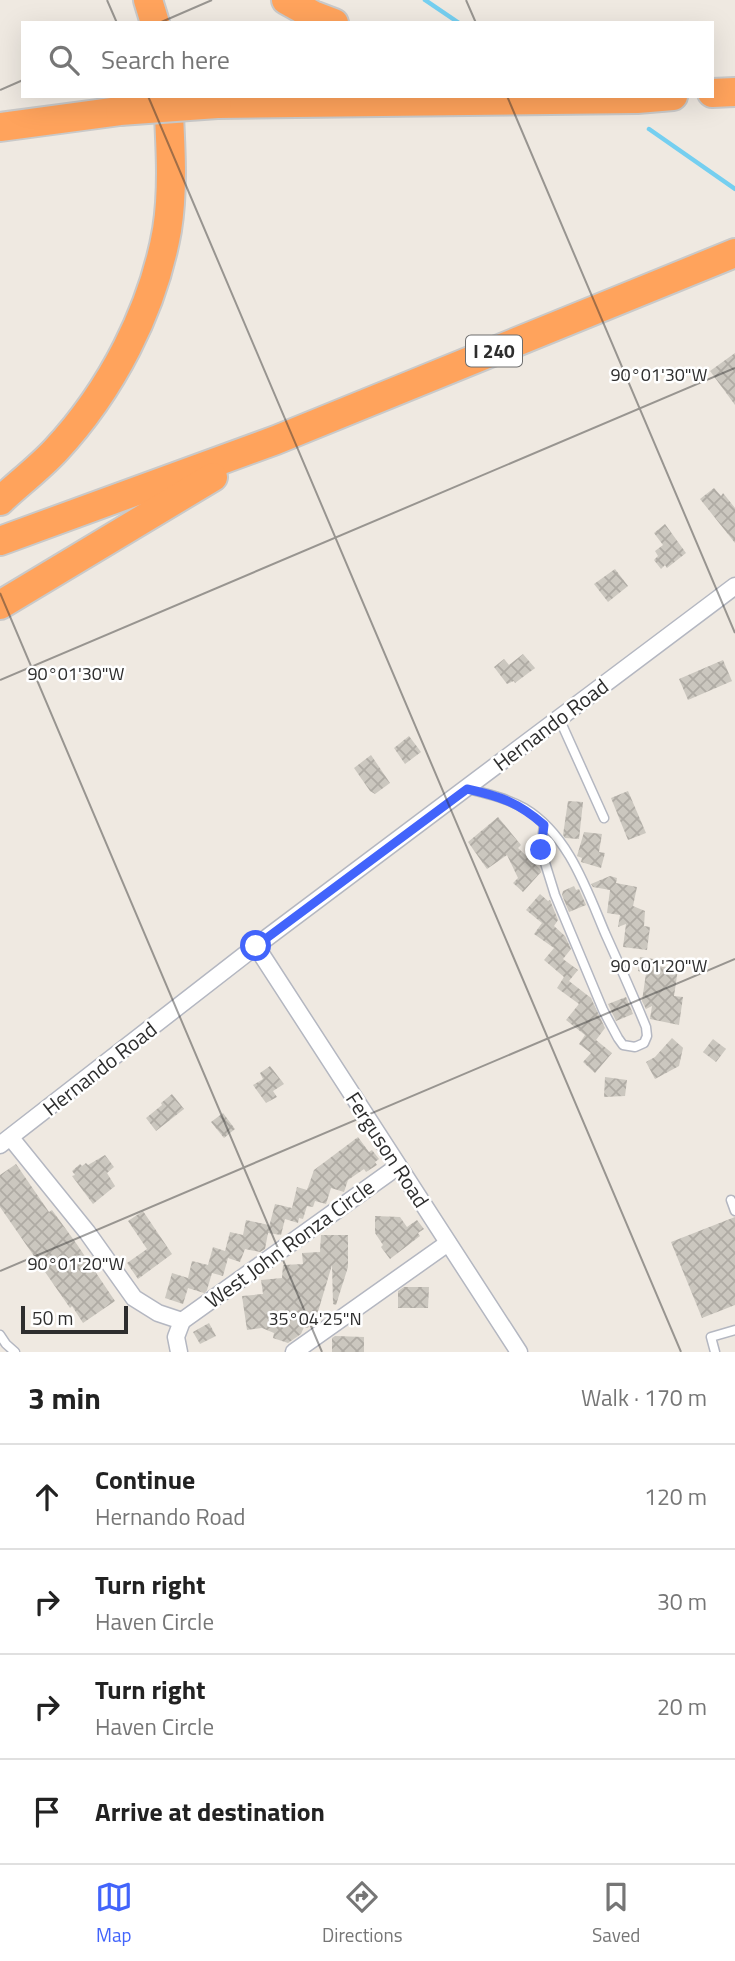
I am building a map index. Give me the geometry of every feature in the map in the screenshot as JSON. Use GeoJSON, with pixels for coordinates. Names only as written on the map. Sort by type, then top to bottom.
{"type":"FeatureCollection","features":[{"type":"Feature","properties":{"kind":"highway"},"geometry":{"type":"LineString","coordinates":[[148,0],[154,21]]}},
{"type":"Feature","properties":{"kind":"highway"},"geometry":{"type":"LineString","coordinates":[[286,0],[329,21]]}},
{"type":"Feature","properties":{"kind":"highway"},"geometry":{"type":"LineString","coordinates":[[714,93],[735,92]]}},
{"type":"Feature","properties":{"kind":"highway"},"geometry":{"type":"LineString","coordinates":[[0,501],[55,451],[89,409],[135,333],[154,286],[167,229],[172,184],[168,98]]}},
{"type":"Feature","properties":{"kind":"highway"},"geometry":{"type":"LineString","coordinates":[[0,127],[120,111],[217,104],[630,98]]}},
{"type":"Feature","properties":{"kind":"highway","name":"I 240"},"geometry":{"type":"LineString","coordinates":[[276,440],[727,258]]}},
{"type":"Feature","properties":{"kind":"highway"},"geometry":{"type":"LineString","coordinates":[[0,541],[276,440]]}},
{"type":"Feature","properties":{"kind":"highway"},"geometry":{"type":"LineString","coordinates":[[0,605],[276,440]]}},
{"type":"Feature","properties":{"kind":"street","name":"Hernando Road"},"geometry":{"type":"LineString","coordinates":[[5,1142],[256,946],[735,586]]}},
{"type":"Feature","properties":{"kind":"street","name":"Ferguson Road"},"geometry":{"type":"LineString","coordinates":[[256,946],[519,1352]]}},
{"type":"Feature","properties":{"kind":"street"},"geometry":{"type":"LineString","coordinates":[[5,1142],[87,1232],[134,1298],[158,1313],[182,1321],[176,1337],[179,1352]]}},
{"type":"Feature","properties":{"kind":"street","name":"West John Ronza Circle"},"geometry":{"type":"LineString","coordinates":[[182,1321],[397,1167]]}},
{"type":"Feature","properties":{"kind":"street"},"geometry":{"type":"LineString","coordinates":[[294,1352],[448,1243]]}},
{"type":"Feature","properties":{"kind":"lane"},"geometry":{"type":"LineString","coordinates":[[559,718],[604,818]]}},
{"type":"Feature","properties":{"kind":"lane"},"geometry":{"type":"LineString","coordinates":[[467,789],[498,796],[526,809],[544,825],[567,851],[587,889],[642,1018],[647,1036],[644,1043],[635,1046],[623,1045],[618,1038],[563,915],[541,850],[544,825]]}},
{"type":"Feature","properties":{"kind":"lane"},"geometry":{"type":"LineString","coordinates":[[731,1200],[735,1210]]}},
{"type":"Feature","properties":{"kind":"lane"},"geometry":{"type":"LineString","coordinates":[[715,1352],[711,1337],[735,1330]]}},
{"type":"Feature","properties":{"kind":"lane"},"geometry":{"type":"LineString","coordinates":[[0,1335],[6,1345],[15,1352]]}},
{"type":"Feature","properties":{"kind":"building"},"geometry":{"type":"Polygon","coordinates":[[[735,353],[735,405],[710,371],[735,353]]]}},
{"type":"Feature","properties":{"kind":"building"},"geometry":{"type":"Polygon","coordinates":[[[714,488],[721,496],[723,493],[735,508],[735,543],[700,499],[714,488]]]}},
{"type":"Feature","properties":{"kind":"building"},"geometry":{"type":"Polygon","coordinates":[[[665,524],[686,553],[667,568],[665,565],[661,569],[654,560],[658,556],[655,551],[663,545],[654,533],[665,524]]]}},
{"type":"Feature","properties":{"kind":"building"},"geometry":{"type":"Polygon","coordinates":[[[615,569],[628,586],[608,602],[594,584],[615,569]]]}},
{"type":"Feature","properties":{"kind":"building"},"geometry":{"type":"Polygon","coordinates":[[[523,654],[535,668],[515,683],[514,681],[507,684],[494,667],[504,659],[509,665],[523,654]]]}},
{"type":"Feature","properties":{"kind":"building"},"geometry":{"type":"Polygon","coordinates":[[[723,660],[732,681],[688,700],[679,679],[723,660]]]}},
{"type":"Feature","properties":{"kind":"building"},"geometry":{"type":"Polygon","coordinates":[[[409,736],[421,752],[405,764],[394,748],[409,736]]]}},
{"type":"Feature","properties":{"kind":"building"},"geometry":{"type":"Polygon","coordinates":[[[371,755],[390,783],[375,794],[354,768],[371,755]]]}},
{"type":"Feature","properties":{"kind":"building"},"geometry":{"type":"Polygon","coordinates":[[[628,791],[646,833],[628,840],[611,798],[628,791]]]}},
{"type":"Feature","properties":{"kind":"building"},"geometry":{"type":"Polygon","coordinates":[[[568,801],[583,802],[579,839],[565,838],[563,835],[568,801]]]}},
{"type":"Feature","properties":{"kind":"building"},"geometry":{"type":"Polygon","coordinates":[[[498,817],[521,845],[518,848],[541,872],[523,892],[513,883],[518,878],[507,855],[487,869],[468,842],[498,817]]]}},
{"type":"Feature","properties":{"kind":"building"},"geometry":{"type":"Polygon","coordinates":[[[584,832],[602,834],[599,852],[605,853],[601,868],[581,862],[582,858],[577,856],[584,832]]]}},
{"type":"Feature","properties":{"kind":"building"},"geometry":{"type":"Polygon","coordinates":[[[610,876],[617,878],[616,883],[637,887],[633,906],[645,911],[644,926],[650,927],[647,950],[623,947],[626,924],[618,927],[620,915],[607,913],[610,890],[593,887],[591,884],[610,876]]]}},
{"type":"Feature","properties":{"kind":"building"},"geometry":{"type":"Polygon","coordinates":[[[574,886],[576,890],[579,889],[586,905],[569,912],[562,895],[563,891],[574,886]]]}},
{"type":"Feature","properties":{"kind":"building"},"geometry":{"type":"Polygon","coordinates":[[[540,894],[550,900],[558,920],[554,926],[565,936],[571,949],[563,959],[578,970],[569,981],[591,998],[605,1028],[596,1040],[612,1053],[595,1073],[583,1062],[591,1053],[579,1044],[585,1035],[566,1020],[579,1004],[557,988],[564,977],[544,960],[554,948],[534,934],[542,923],[526,910],[540,894]]]}},
{"type":"Feature","properties":{"kind":"building"},"geometry":{"type":"Polygon","coordinates":[[[640,957],[660,960],[659,966],[678,969],[674,996],[683,997],[679,1025],[650,1019],[652,1006],[646,1009],[642,1001],[646,973],[638,971],[640,957]]]}},
{"type":"Feature","properties":{"kind":"building"},"geometry":{"type":"Polygon","coordinates":[[[626,997],[633,1014],[616,1021],[608,1004],[626,997]]]}},
{"type":"Feature","properties":{"kind":"building"},"geometry":{"type":"Polygon","coordinates":[[[672,1038],[683,1048],[679,1066],[655,1079],[646,1062],[655,1057],[672,1038]]]}},
{"type":"Feature","properties":{"kind":"building"},"geometry":{"type":"Polygon","coordinates":[[[713,1039],[726,1049],[716,1062],[703,1052],[713,1039]]]}},
{"type":"Feature","properties":{"kind":"building"},"geometry":{"type":"Polygon","coordinates":[[[270,1066],[284,1084],[273,1091],[277,1097],[266,1103],[253,1085],[263,1079],[260,1073],[270,1066]]]}},
{"type":"Feature","properties":{"kind":"building"},"geometry":{"type":"Polygon","coordinates":[[[605,1077],[627,1080],[625,1096],[604,1097],[605,1077]]]}},
{"type":"Feature","properties":{"kind":"building"},"geometry":{"type":"Polygon","coordinates":[[[172,1094],[184,1109],[156,1131],[146,1118],[172,1094]]]}},
{"type":"Feature","properties":{"kind":"building"},"geometry":{"type":"Polygon","coordinates":[[[223,1113],[235,1129],[224,1138],[211,1122],[223,1113]]]}},
{"type":"Feature","properties":{"kind":"building"},"geometry":{"type":"Polygon","coordinates":[[[358,1137],[369,1152],[372,1150],[379,1159],[375,1162],[377,1165],[366,1172],[364,1169],[348,1180],[344,1192],[331,1188],[326,1204],[315,1201],[313,1207],[307,1206],[303,1219],[299,1218],[298,1223],[285,1219],[281,1235],[268,1233],[265,1249],[260,1252],[245,1249],[240,1262],[228,1258],[223,1276],[212,1273],[204,1293],[188,1288],[183,1304],[165,1298],[172,1273],[188,1278],[192,1261],[208,1265],[213,1247],[225,1251],[230,1232],[243,1235],[246,1220],[269,1227],[275,1204],[292,1208],[297,1187],[307,1190],[314,1170],[358,1137]]]}},
{"type":"Feature","properties":{"kind":"building"},"geometry":{"type":"Polygon","coordinates":[[[105,1155],[114,1167],[107,1173],[115,1186],[93,1204],[72,1176],[75,1175],[72,1171],[80,1164],[88,1165],[105,1155]]]}},
{"type":"Feature","properties":{"kind":"building"},"geometry":{"type":"Polygon","coordinates":[[[16,1164],[49,1212],[52,1210],[76,1243],[115,1301],[83,1323],[0,1207],[0,1175],[16,1164]]]}},
{"type":"Feature","properties":{"kind":"building"},"geometry":{"type":"Polygon","coordinates":[[[143,1211],[172,1254],[138,1279],[127,1263],[147,1249],[128,1221],[143,1211]]]}},
{"type":"Feature","properties":{"kind":"building"},"geometry":{"type":"Polygon","coordinates":[[[375,1216],[400,1217],[407,1227],[417,1220],[424,1229],[418,1233],[420,1236],[390,1259],[375,1233],[375,1216]]]}},
{"type":"Feature","properties":{"kind":"building"},"geometry":{"type":"Polygon","coordinates":[[[735,1217],[735,1305],[702,1318],[671,1242],[735,1217]]]}},
{"type":"Feature","properties":{"kind":"building"},"geometry":{"type":"Polygon","coordinates":[[[321,1235],[348,1235],[348,1267],[336,1305],[333,1304],[332,1265],[314,1325],[304,1327],[301,1334],[288,1343],[273,1338],[274,1333],[262,1328],[247,1330],[242,1296],[263,1294],[261,1280],[282,1278],[283,1265],[303,1264],[302,1253],[320,1252],[321,1235]]]}},
{"type":"Feature","properties":{"kind":"building"},"geometry":{"type":"Polygon","coordinates":[[[404,1287],[429,1287],[428,1308],[398,1308],[398,1291],[404,1287]]]}},
{"type":"Feature","properties":{"kind":"building"},"geometry":{"type":"Polygon","coordinates":[[[209,1323],[216,1336],[200,1344],[193,1332],[209,1323]]]}},
{"type":"Feature","properties":{"kind":"building"},"geometry":{"type":"Polygon","coordinates":[[[364,1337],[364,1352],[332,1352],[332,1338],[364,1337]]]}},
{"type":"Feature","properties":{"kind":"waterway"},"geometry":{"type":"LineString","coordinates":[[425,0],[456,21]]}},
{"type":"Feature","properties":{"kind":"waterway"},"geometry":{"type":"LineString","coordinates":[[649,129],[735,189]]}},
{"type":"Feature","properties":{"kind":"route"},"geometry":{"type":"LineString","coordinates":[[256,946],[467,789],[498,796],[526,809],[544,825],[541,850]]}}]}
